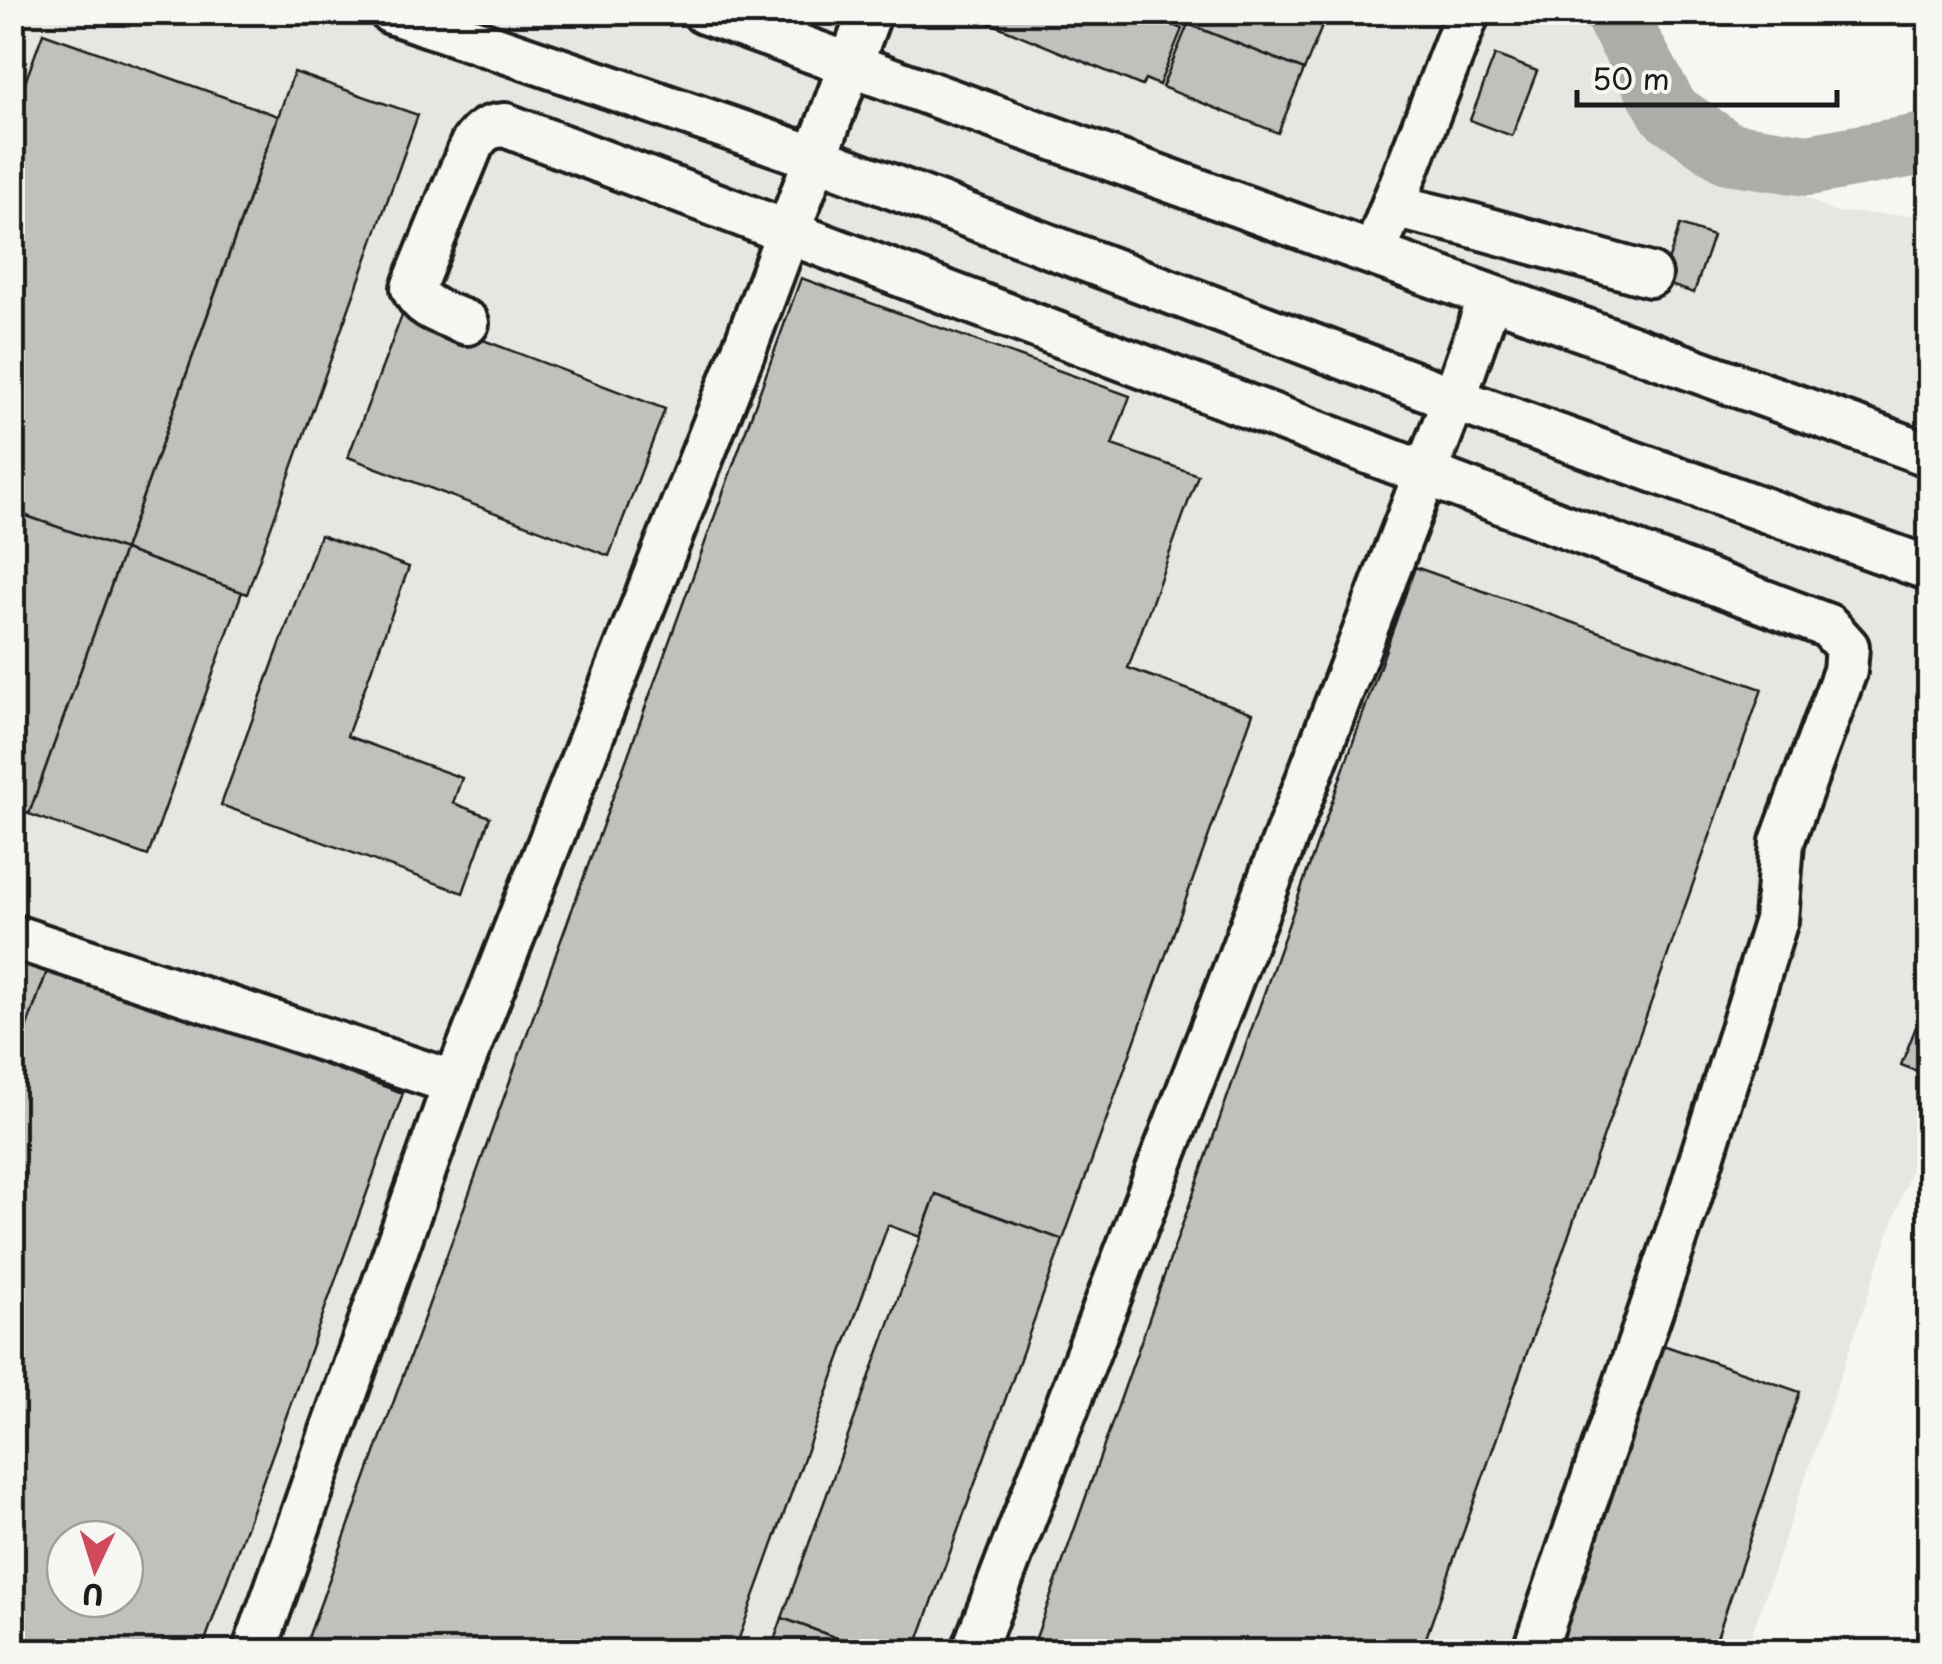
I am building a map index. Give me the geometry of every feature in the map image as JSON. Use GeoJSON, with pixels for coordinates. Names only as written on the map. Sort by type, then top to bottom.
{"type":"FeatureCollection","features":[{"type":"Feature","properties":{"kind":"lane"},"geometry":{"type":"LineString","coordinates":[[391,12],[816,158],[1454,399],[1930,569]]}},
{"type":"Feature","properties":{"kind":"lane"},"geometry":{"type":"LineString","coordinates":[[704,12],[1930,455]]}},
{"type":"Feature","properties":{"kind":"lane"},"geometry":{"type":"LineString","coordinates":[[254,1652],[455,1082],[788,234],[870,12]]}},
{"type":"Feature","properties":{"kind":"lane"},"geometry":{"type":"LineString","coordinates":[[1374,255],[1468,12]]}},
{"type":"Feature","properties":{"kind":"lane"},"geometry":{"type":"LineString","coordinates":[[466,323],[424,304],[413,288],[472,144],[482,130],[505,125],[1828,626],[1847,647],[1845,670],[1782,842],[1776,920],[1688,1202],[1534,1652]]}},
{"type":"Feature","properties":{"kind":"lane"},"geometry":{"type":"LineString","coordinates":[[1393,206],[1650,275]]}},
{"type":"Feature","properties":{"kind":"lane"},"geometry":{"type":"LineString","coordinates":[[973,1652],[1490,297]]}},
{"type":"Feature","properties":{"kind":"lane"},"geometry":{"type":"LineString","coordinates":[[12,936],[455,1082]]}},
{"type":"Feature","properties":{"kind":"shaded area"},"geometry":{"type":"Polygon","coordinates":[[[12,13],[1633,13],[1639,51],[1704,142],[1833,212],[1929,216],[1929,1117],[1746,1651],[13,1651],[12,13]]]}},
{"type":"Feature","properties":{"kind":"building"},"geometry":{"type":"Polygon","coordinates":[[[964,12],[1163,12],[1171,16],[1168,23],[1182,29],[1159,85],[1145,79],[1142,86],[964,12]]]}},
{"type":"Feature","properties":{"kind":"building"},"geometry":{"type":"Polygon","coordinates":[[[1193,12],[1328,12],[1304,70],[1188,24],[1193,12]]]}},
{"type":"Feature","properties":{"kind":"building"},"geometry":{"type":"Polygon","coordinates":[[[1188,24],[1304,70],[1278,133],[1162,87],[1188,24]]]}},
{"type":"Feature","properties":{"kind":"building"},"geometry":{"type":"Polygon","coordinates":[[[43,33],[278,116],[124,550],[12,511],[12,118],[43,33]]]}},
{"type":"Feature","properties":{"kind":"building"},"geometry":{"type":"Polygon","coordinates":[[[1495,55],[1537,71],[1512,136],[1470,120],[1495,55]]]}},
{"type":"Feature","properties":{"kind":"building"},"geometry":{"type":"Polygon","coordinates":[[[294,72],[418,115],[247,594],[124,550],[294,72]]]}},
{"type":"Feature","properties":{"kind":"building"},"geometry":{"type":"Polygon","coordinates":[[[1680,225],[1713,236],[1694,293],[1661,282],[1680,225]]]}},
{"type":"Feature","properties":{"kind":"building"},"geometry":{"type":"Polygon","coordinates":[[[801,278],[1130,396],[1112,445],[1198,475],[1128,668],[1253,713],[1063,1240],[936,1194],[920,1237],[888,1225],[734,1652],[345,1652],[308,1638],[801,278]]]}},
{"type":"Feature","properties":{"kind":"building"},"geometry":{"type":"Polygon","coordinates":[[[404,310],[665,409],[609,556],[348,457],[404,310]]]}},
{"type":"Feature","properties":{"kind":"building"},"geometry":{"type":"Polygon","coordinates":[[[12,511],[124,550],[29,814],[12,808],[12,511]]]}},
{"type":"Feature","properties":{"kind":"building"},"geometry":{"type":"Polygon","coordinates":[[[320,535],[409,567],[347,736],[462,778],[453,803],[490,817],[463,893],[221,805],[320,535]]]}},
{"type":"Feature","properties":{"kind":"building"},"geometry":{"type":"Polygon","coordinates":[[[124,550],[242,592],[148,856],[29,814],[124,550]]]}},
{"type":"Feature","properties":{"kind":"building"},"geometry":{"type":"Polygon","coordinates":[[[1415,567],[1762,689],[1421,1652],[1031,1652],[1415,567]]]}},
{"type":"Feature","properties":{"kind":"building"},"geometry":{"type":"Polygon","coordinates":[[[12,953],[49,966],[12,1068],[12,953]]]}},
{"type":"Feature","properties":{"kind":"building"},"geometry":{"type":"Polygon","coordinates":[[[49,966],[403,1093],[201,1652],[12,1652],[12,1068],[49,966]]]}},
{"type":"Feature","properties":{"kind":"building"},"geometry":{"type":"Polygon","coordinates":[[[1930,991],[1930,1076],[1901,1065],[1930,991]]]}},
{"type":"Feature","properties":{"kind":"building"},"geometry":{"type":"Polygon","coordinates":[[[936,1194],[1063,1240],[914,1652],[875,1652],[782,1618],[936,1194]]]}},
{"type":"Feature","properties":{"kind":"building"},"geometry":{"type":"Polygon","coordinates":[[[1660,1344],[1800,1392],[1712,1652],[1561,1652],[1555,1650],[1660,1344]]]}},
{"type":"Feature","properties":{"kind":"building"},"geometry":{"type":"Polygon","coordinates":[[[782,1618],[875,1652],[770,1652],[782,1618]]]}},
{"type":"Feature","properties":{"kind":"waterway"},"geometry":{"type":"LineString","coordinates":[[1614,12],[1669,112],[1728,153],[1808,165],[1930,143]]}}]}
